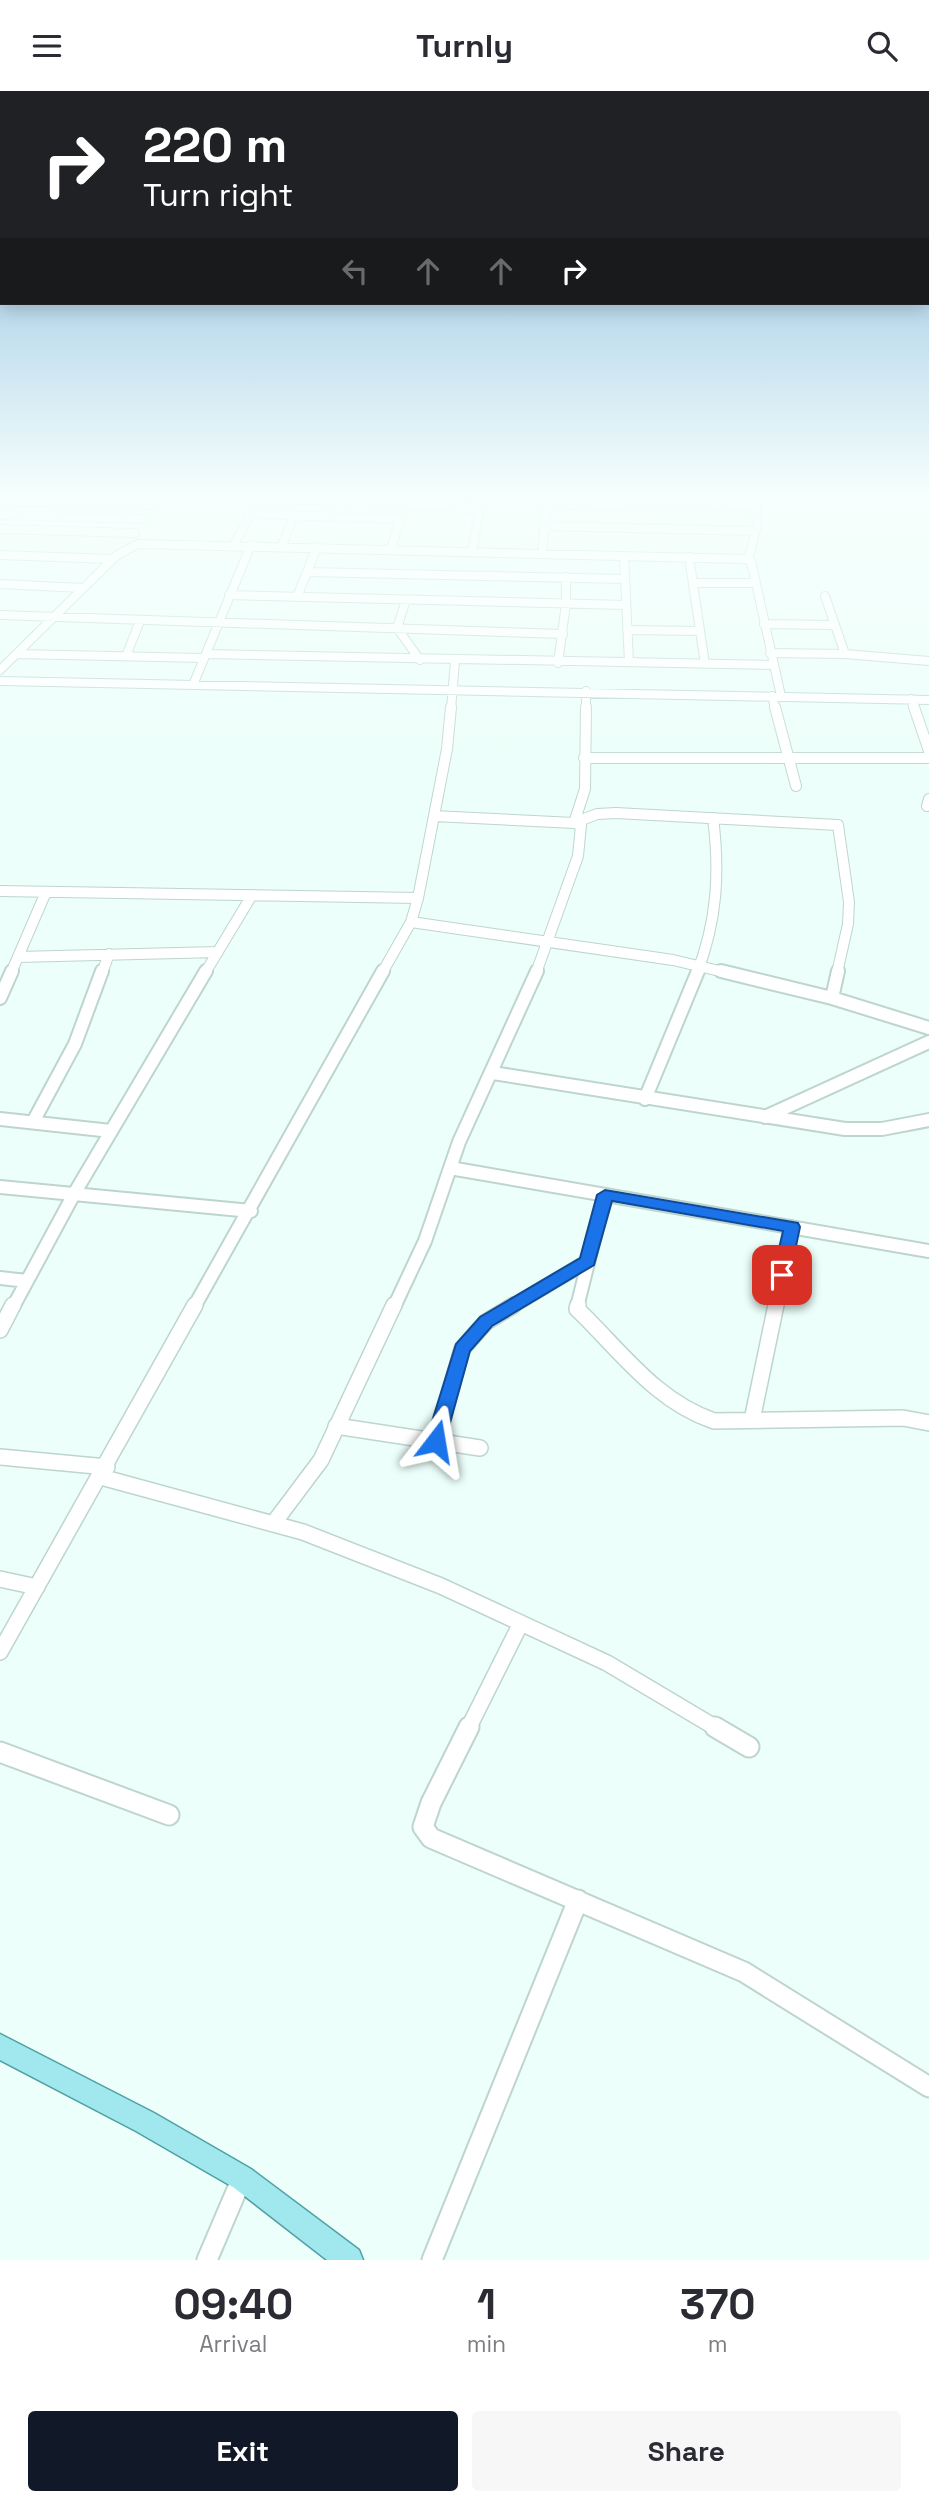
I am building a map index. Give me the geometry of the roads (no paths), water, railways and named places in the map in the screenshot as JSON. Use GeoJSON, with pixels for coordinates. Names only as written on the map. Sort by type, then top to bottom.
{"type":"FeatureCollection","features":[{"type":"Feature","properties":{"kind":"main road"},"geometry":{"type":"LineString","coordinates":[[0,2047],[145,2122],[242,2178],[349,2260]]}},
{"type":"Feature","properties":{"kind":"street"},"geometry":{"type":"LineString","coordinates":[[0,670],[71,600]]}},
{"type":"Feature","properties":{"kind":"street"},"geometry":{"type":"LineString","coordinates":[[193,685],[227,600]]}},
{"type":"Feature","properties":{"kind":"street"},"geometry":{"type":"LineString","coordinates":[[397,628],[407,600]]}},
{"type":"Feature","properties":{"kind":"street"},"geometry":{"type":"LineString","coordinates":[[416,600],[626,605]]}},
{"type":"Feature","properties":{"kind":"street"},"geometry":{"type":"LineString","coordinates":[[558,663],[566,600]]}},
{"type":"Feature","properties":{"kind":"street"},"geometry":{"type":"LineString","coordinates":[[626,600],[629,662]]}},
{"type":"Feature","properties":{"kind":"street"},"geometry":{"type":"LineString","coordinates":[[696,600],[705,664]]}},
{"type":"Feature","properties":{"kind":"street"},"geometry":{"type":"LineString","coordinates":[[759,600],[771,653],[787,756],[796,786]]}},
{"type":"Feature","properties":{"kind":"street"},"geometry":{"type":"LineString","coordinates":[[826,600],[845,654]]}},
{"type":"Feature","properties":{"kind":"street"},"geometry":{"type":"LineString","coordinates":[[0,615],[563,634]]}},
{"type":"Feature","properties":{"kind":"street"},"geometry":{"type":"LineString","coordinates":[[126,656],[140,621]]}},
{"type":"Feature","properties":{"kind":"street"},"geometry":{"type":"LineString","coordinates":[[764,624],[834,625]]}},
{"type":"Feature","properties":{"kind":"street"},"geometry":{"type":"LineString","coordinates":[[397,628],[420,660]]}},
{"type":"Feature","properties":{"kind":"street"},"geometry":{"type":"LineString","coordinates":[[627,630],[700,631]]}},
{"type":"Feature","properties":{"kind":"street"},"geometry":{"type":"LineString","coordinates":[[771,653],[845,654],[929,661]]}},
{"type":"Feature","properties":{"kind":"street"},"geometry":{"type":"LineString","coordinates":[[16,654],[773,665]]}},
{"type":"Feature","properties":{"kind":"street"},"geometry":{"type":"LineString","coordinates":[[0,1652],[251,1211],[411,922],[447,749],[455,661]]}},
{"type":"Feature","properties":{"kind":"street"},"geometry":{"type":"LineString","coordinates":[[0,681],[929,699]]}},
{"type":"Feature","properties":{"kind":"street"},"geometry":{"type":"LineString","coordinates":[[574,823],[585,789],[586,691]]}},
{"type":"Feature","properties":{"kind":"street"},"geometry":{"type":"LineString","coordinates":[[911,699],[929,751]]}},
{"type":"Feature","properties":{"kind":"street"},"geometry":{"type":"LineString","coordinates":[[584,758],[929,758]]}},
{"type":"Feature","properties":{"kind":"street"},"geometry":{"type":"LineString","coordinates":[[574,823],[597,814],[841,826],[849,902],[848,925],[832,997]]}},
{"type":"Feature","properties":{"kind":"street"},"geometry":{"type":"LineString","coordinates":[[273,1524],[321,1460],[425,1241],[459,1142],[493,1073],[549,944],[578,856],[581,825],[574,823],[434,816]]}},
{"type":"Feature","properties":{"kind":"street"},"geometry":{"type":"LineString","coordinates":[[645,1099],[698,965],[713,918],[718,888],[713,818]]}},
{"type":"Feature","properties":{"kind":"street"},"geometry":{"type":"LineString","coordinates":[[0,891],[418,898]]}},
{"type":"Feature","properties":{"kind":"street"},"geometry":{"type":"LineString","coordinates":[[0,997],[46,892]]}},
{"type":"Feature","properties":{"kind":"street"},"geometry":{"type":"LineString","coordinates":[[0,1330],[74,1194],[252,895]]}},
{"type":"Feature","properties":{"kind":"street"},"geometry":{"type":"LineString","coordinates":[[411,922],[698,965],[832,997],[929,1028]]}},
{"type":"Feature","properties":{"kind":"street"},"geometry":{"type":"LineString","coordinates":[[18,957],[218,952]]}},
{"type":"Feature","properties":{"kind":"street"},"geometry":{"type":"LineString","coordinates":[[33,1122],[75,1044],[109,954]]}},
{"type":"Feature","properties":{"kind":"street"},"geometry":{"type":"LineString","coordinates":[[765,1117],[929,1042]]}},
{"type":"Feature","properties":{"kind":"street"},"geometry":{"type":"LineString","coordinates":[[493,1073],[845,1129],[882,1129],[929,1120]]}},
{"type":"Feature","properties":{"kind":"street"},"geometry":{"type":"LineString","coordinates":[[0,1119],[111,1131]]}},
{"type":"Feature","properties":{"kind":"street"},"geometry":{"type":"LineString","coordinates":[[450,1168],[929,1251]]}},
{"type":"Feature","properties":{"kind":"street"},"geometry":{"type":"LineString","coordinates":[[0,1187],[251,1211]]}},
{"type":"Feature","properties":{"kind":"street"},"geometry":{"type":"LineString","coordinates":[[605,1195],[577,1309],[656,1387],[696,1417],[715,1421],[903,1417],[929,1423]]}},
{"type":"Feature","properties":{"kind":"street"},"geometry":{"type":"LineString","coordinates":[[752,1420],[792,1227]]}},
{"type":"Feature","properties":{"kind":"street"},"geometry":{"type":"LineString","coordinates":[[436,1441],[462,1349],[486,1322],[588,1261]]}},
{"type":"Feature","properties":{"kind":"street"},"geometry":{"type":"LineString","coordinates":[[0,1278],[27,1281]]}},
{"type":"Feature","properties":{"kind":"street"},"geometry":{"type":"LineString","coordinates":[[336,1426],[480,1448]]}},
{"type":"Feature","properties":{"kind":"street"},"geometry":{"type":"LineString","coordinates":[[0,1457],[104,1472],[303,1532],[441,1586],[607,1663],[749,1747]]}},
{"type":"Feature","properties":{"kind":"street"},"geometry":{"type":"LineString","coordinates":[[0,1579],[37,1587]]}},
{"type":"Feature","properties":{"kind":"street"},"geometry":{"type":"LineString","coordinates":[[521,1623],[431,1803],[422,1827],[431,1838],[744,1972],[929,2087]]}},
{"type":"Feature","properties":{"kind":"street"},"geometry":{"type":"LineString","coordinates":[[0,1752],[169,1815]]}},
{"type":"Feature","properties":{"kind":"street"},"geometry":{"type":"LineString","coordinates":[[432,2260],[578,1901]]}},
{"type":"Feature","properties":{"kind":"street"},"geometry":{"type":"LineString","coordinates":[[207,2260],[242,2178]]}}]}
